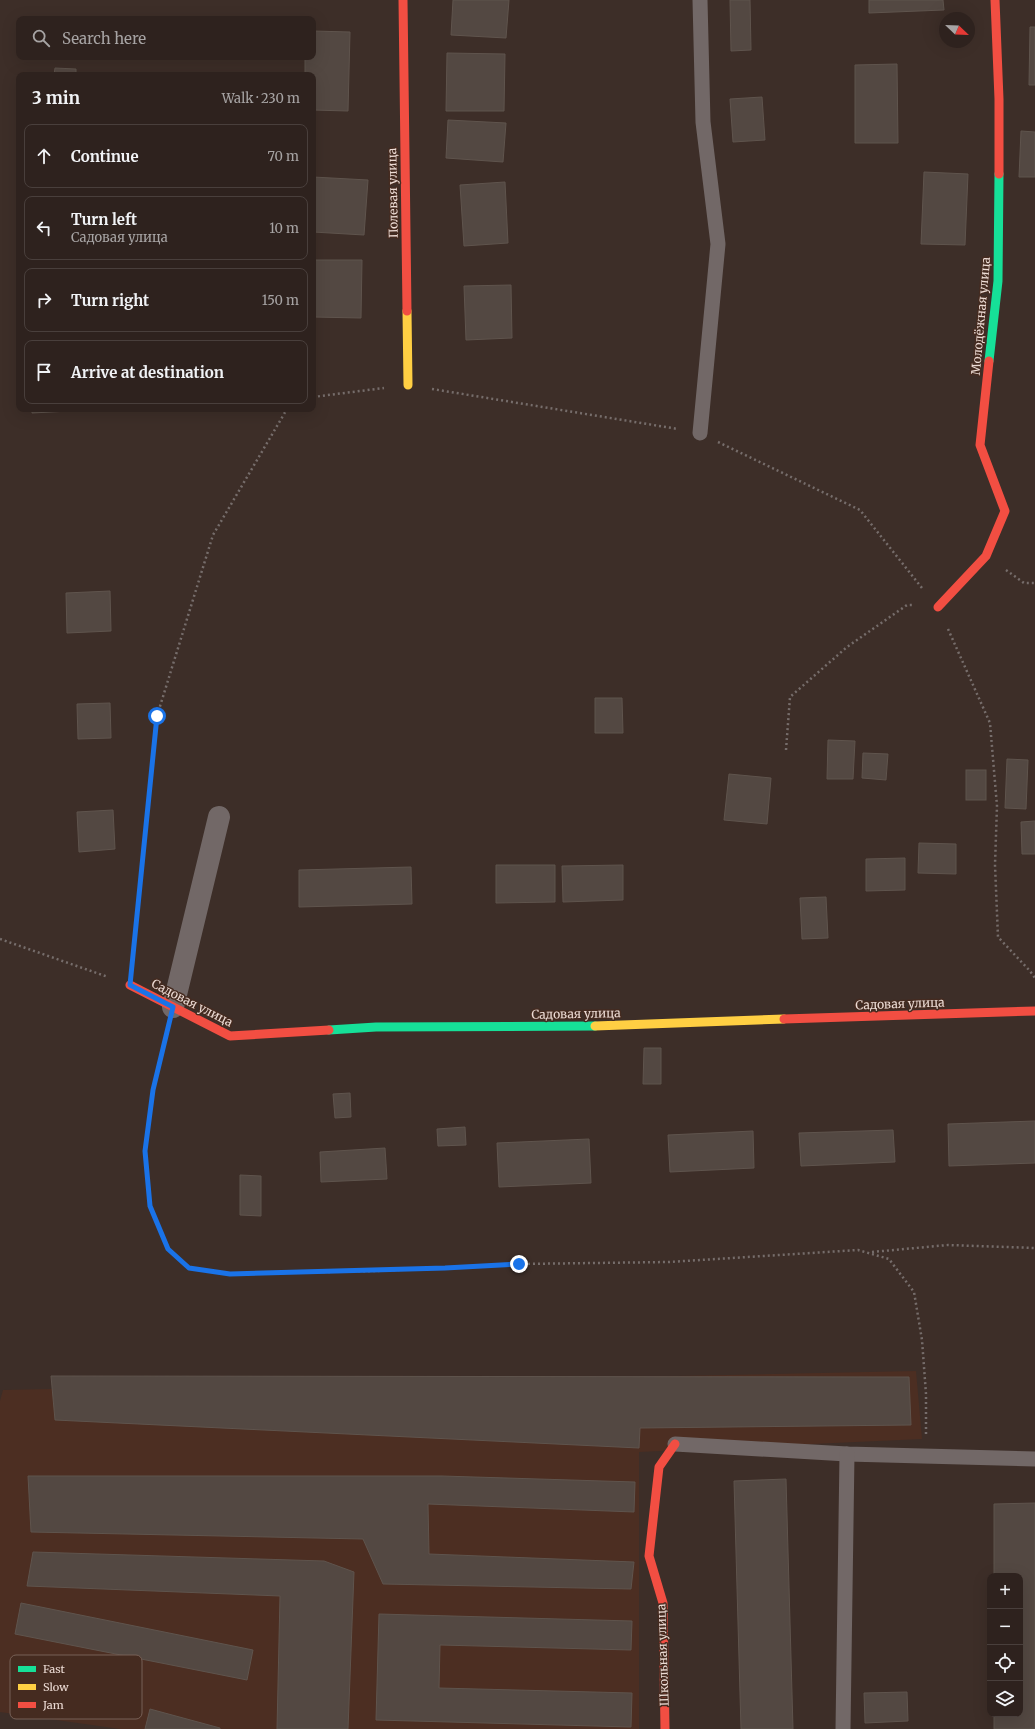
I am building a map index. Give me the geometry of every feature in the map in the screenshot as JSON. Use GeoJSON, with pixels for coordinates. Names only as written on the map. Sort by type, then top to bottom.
{"type":"FeatureCollection","features":[{"type":"Feature","properties":{"kind":"street","name":"Полевая улица"},"geometry":{"type":"LineString","coordinates":[[403,0],[408,385]]}},
{"type":"Feature","properties":{"kind":"street","name":"Молодёжная улица"},"geometry":{"type":"LineString","coordinates":[[938,607],[986,556],[1004,511],[980,445],[998,280],[999,99],[995,0]]}},
{"type":"Feature","properties":{"kind":"street"},"geometry":{"type":"LineString","coordinates":[[173,1007],[219,817]]}},
{"type":"Feature","properties":{"kind":"street","name":"Садовая улица"},"geometry":{"type":"LineString","coordinates":[[130,985],[230,1036],[376,1027],[584,1026],[1035,1011]]}},
{"type":"Feature","properties":{"kind":"street","name":"Школьная улица"},"geometry":{"type":"LineString","coordinates":[[665,1729],[664,1603],[649,1556],[659,1467],[675,1444]]}},
{"type":"Feature","properties":{"kind":"lane"},"geometry":{"type":"LineString","coordinates":[[700,0],[703,122],[718,244],[700,433]]}},
{"type":"Feature","properties":{"kind":"lane"},"geometry":{"type":"LineString","coordinates":[[675,1444],[847,1454],[1035,1459]]}},
{"type":"Feature","properties":{"kind":"lane"},"geometry":{"type":"LineString","coordinates":[[843,1729],[847,1454]]}},
{"type":"Feature","properties":{"kind":"path"},"geometry":{"type":"LineString","coordinates":[[316,397],[408,385],[700,433],[860,510],[938,607],[990,722],[997,806],[995,866],[998,937],[1035,978]]}},
{"type":"Feature","properties":{"kind":"path"},"geometry":{"type":"LineString","coordinates":[[0,939],[130,985],[157,716],[213,535],[286,412]]}},
{"type":"Feature","properties":{"kind":"path"},"geometry":{"type":"LineString","coordinates":[[986,556],[1024,583],[1035,583]]}},
{"type":"Feature","properties":{"kind":"path"},"geometry":{"type":"LineString","coordinates":[[786,750],[790,697],[847,647],[907,605],[938,607]]}},
{"type":"Feature","properties":{"kind":"path"},"geometry":{"type":"LineString","coordinates":[[173,1007],[153,1090],[145,1151],[150,1206],[168,1249],[189,1268],[230,1274],[414,1270],[519,1264],[669,1262],[858,1250],[870,1253],[889,1258],[914,1292],[922,1340],[926,1394],[926,1456]]}},
{"type":"Feature","properties":{"kind":"path"},"geometry":{"type":"LineString","coordinates":[[870,1253],[948,1245],[1035,1248]]}},
{"type":"Feature","properties":{"kind":"shaded area"},"geometry":{"type":"Polygon","coordinates":[[[916,1371],[922,1439],[639,1452],[639,1729],[120,1729],[49,1719],[142,1719],[142,1655],[10,1655],[10,1713],[0,1712],[0,1401],[3,1390],[916,1371]]]}},
{"type":"Feature","properties":{"kind":"building"},"geometry":{"type":"Polygon","coordinates":[[[453,0],[509,0],[506,38],[451,35],[453,0]]]}},
{"type":"Feature","properties":{"kind":"building"},"geometry":{"type":"Polygon","coordinates":[[[730,0],[750,0],[751,50],[731,51],[730,0]]]}},
{"type":"Feature","properties":{"kind":"building"},"geometry":{"type":"Polygon","coordinates":[[[869,0],[943,0],[944,10],[869,13],[869,0]]]}},
{"type":"Feature","properties":{"kind":"building"},"geometry":{"type":"Polygon","coordinates":[[[1030,27],[1035,27],[1035,85],[1029,85],[1030,27]]]}},
{"type":"Feature","properties":{"kind":"building"},"geometry":{"type":"Polygon","coordinates":[[[316,31],[350,32],[348,111],[316,110],[316,72],[305,72],[305,60],[316,60],[316,31]]]}},
{"type":"Feature","properties":{"kind":"building"},"geometry":{"type":"Polygon","coordinates":[[[447,53],[505,54],[504,111],[446,111],[447,53]]]}},
{"type":"Feature","properties":{"kind":"building"},"geometry":{"type":"Polygon","coordinates":[[[897,64],[898,143],[855,143],[855,65],[897,64]]]}},
{"type":"Feature","properties":{"kind":"building"},"geometry":{"type":"Polygon","coordinates":[[[55,68],[76,69],[76,72],[54,72],[55,68]]]}},
{"type":"Feature","properties":{"kind":"building"},"geometry":{"type":"Polygon","coordinates":[[[762,97],[765,140],[733,142],[730,99],[762,97]]]}},
{"type":"Feature","properties":{"kind":"building"},"geometry":{"type":"Polygon","coordinates":[[[448,120],[506,123],[503,162],[446,158],[448,120]]]}},
{"type":"Feature","properties":{"kind":"building"},"geometry":{"type":"Polygon","coordinates":[[[1021,131],[1035,132],[1035,177],[1019,177],[1021,131]]]}},
{"type":"Feature","properties":{"kind":"building"},"geometry":{"type":"Polygon","coordinates":[[[924,172],[968,174],[965,245],[921,244],[924,172]]]}},
{"type":"Feature","properties":{"kind":"building"},"geometry":{"type":"Polygon","coordinates":[[[316,177],[368,180],[364,235],[316,232],[316,177]]]}},
{"type":"Feature","properties":{"kind":"building"},"geometry":{"type":"Polygon","coordinates":[[[505,182],[508,243],[464,246],[460,185],[505,182]]]}},
{"type":"Feature","properties":{"kind":"building"},"geometry":{"type":"Polygon","coordinates":[[[316,260],[362,260],[361,318],[316,317],[316,260]]]}},
{"type":"Feature","properties":{"kind":"building"},"geometry":{"type":"Polygon","coordinates":[[[511,285],[512,338],[466,340],[464,286],[511,285]]]}},
{"type":"Feature","properties":{"kind":"building"},"geometry":{"type":"Polygon","coordinates":[[[110,591],[111,631],[67,633],[66,593],[110,591]]]}},
{"type":"Feature","properties":{"kind":"building"},"geometry":{"type":"Polygon","coordinates":[[[595,698],[622,698],[623,733],[595,733],[595,698]]]}},
{"type":"Feature","properties":{"kind":"building"},"geometry":{"type":"Polygon","coordinates":[[[110,703],[111,738],[78,739],[77,704],[110,703]]]}},
{"type":"Feature","properties":{"kind":"building"},"geometry":{"type":"Polygon","coordinates":[[[828,740],[855,741],[853,779],[827,779],[828,740]]]}},
{"type":"Feature","properties":{"kind":"building"},"geometry":{"type":"Polygon","coordinates":[[[863,753],[888,754],[886,780],[862,778],[863,753]]]}},
{"type":"Feature","properties":{"kind":"building"},"geometry":{"type":"Polygon","coordinates":[[[1007,759],[1028,760],[1026,809],[1005,808],[1007,759]]]}},
{"type":"Feature","properties":{"kind":"building"},"geometry":{"type":"Polygon","coordinates":[[[966,770],[986,770],[986,800],[966,800],[966,770]]]}},
{"type":"Feature","properties":{"kind":"building"},"geometry":{"type":"Polygon","coordinates":[[[729,774],[771,778],[767,824],[724,820],[729,774]]]}},
{"type":"Feature","properties":{"kind":"building"},"geometry":{"type":"Polygon","coordinates":[[[113,810],[115,849],[79,852],[77,812],[113,810]]]}},
{"type":"Feature","properties":{"kind":"building"},"geometry":{"type":"Polygon","coordinates":[[[1035,821],[1035,854],[1022,854],[1021,822],[1035,821]]]}},
{"type":"Feature","properties":{"kind":"building"},"geometry":{"type":"Polygon","coordinates":[[[919,843],[956,844],[956,874],[918,873],[919,843]]]}},
{"type":"Feature","properties":{"kind":"building"},"geometry":{"type":"Polygon","coordinates":[[[905,858],[905,890],[866,891],[866,859],[905,858]]]}},
{"type":"Feature","properties":{"kind":"building"},"geometry":{"type":"Polygon","coordinates":[[[496,865],[555,865],[555,902],[496,903],[496,865]]]}},
{"type":"Feature","properties":{"kind":"building"},"geometry":{"type":"Polygon","coordinates":[[[623,865],[623,900],[563,902],[562,866],[623,865]]]}},
{"type":"Feature","properties":{"kind":"building"},"geometry":{"type":"Polygon","coordinates":[[[411,867],[412,904],[299,907],[299,870],[411,867]]]}},
{"type":"Feature","properties":{"kind":"building"},"geometry":{"type":"Polygon","coordinates":[[[826,897],[828,938],[802,939],[800,898],[826,897]]]}},
{"type":"Feature","properties":{"kind":"building"},"geometry":{"type":"Polygon","coordinates":[[[644,1048],[661,1048],[661,1084],[643,1084],[644,1048]]]}},
{"type":"Feature","properties":{"kind":"building"},"geometry":{"type":"Polygon","coordinates":[[[350,1093],[351,1117],[335,1118],[333,1094],[350,1093]]]}},
{"type":"Feature","properties":{"kind":"building"},"geometry":{"type":"Polygon","coordinates":[[[1035,1121],[1035,1163],[949,1166],[948,1124],[1035,1121]]]}},
{"type":"Feature","properties":{"kind":"building"},"geometry":{"type":"Polygon","coordinates":[[[465,1127],[466,1145],[438,1146],[437,1129],[465,1127]]]}},
{"type":"Feature","properties":{"kind":"building"},"geometry":{"type":"Polygon","coordinates":[[[893,1130],[895,1162],[801,1166],[799,1133],[893,1130]]]}},
{"type":"Feature","properties":{"kind":"building"},"geometry":{"type":"Polygon","coordinates":[[[753,1131],[754,1168],[670,1172],[668,1135],[753,1131]]]}},
{"type":"Feature","properties":{"kind":"building"},"geometry":{"type":"Polygon","coordinates":[[[589,1139],[591,1183],[499,1187],[497,1143],[589,1139]]]}},
{"type":"Feature","properties":{"kind":"building"},"geometry":{"type":"Polygon","coordinates":[[[385,1148],[387,1179],[321,1182],[320,1152],[385,1148]]]}},
{"type":"Feature","properties":{"kind":"building"},"geometry":{"type":"Polygon","coordinates":[[[240,1175],[261,1176],[261,1216],[240,1215],[240,1175]]]}},
{"type":"Feature","properties":{"kind":"building"},"geometry":{"type":"Polygon","coordinates":[[[51,1376],[909,1377],[911,1425],[640,1428],[639,1448],[55,1420],[51,1376]]]}},
{"type":"Feature","properties":{"kind":"building"},"geometry":{"type":"Polygon","coordinates":[[[28,1476],[442,1476],[635,1482],[634,1512],[428,1504],[429,1554],[634,1562],[631,1589],[383,1584],[363,1539],[31,1532],[28,1476]]]}},
{"type":"Feature","properties":{"kind":"building"},"geometry":{"type":"Polygon","coordinates":[[[786,1479],[793,1729],[741,1729],[734,1481],[786,1479]]]}},
{"type":"Feature","properties":{"kind":"building"},"geometry":{"type":"Polygon","coordinates":[[[1035,1503],[1035,1729],[994,1729],[994,1717],[1023,1717],[1023,1573],[994,1573],[994,1504],[1035,1503]]]}},
{"type":"Feature","properties":{"kind":"building"},"geometry":{"type":"Polygon","coordinates":[[[33,1552],[324,1561],[354,1572],[348,1729],[277,1729],[280,1596],[27,1586],[33,1552]]]}},
{"type":"Feature","properties":{"kind":"building"},"geometry":{"type":"Polygon","coordinates":[[[21,1603],[253,1650],[247,1680],[142,1659],[142,1655],[121,1655],[15,1634],[21,1603]]]}},
{"type":"Feature","properties":{"kind":"building"},"geometry":{"type":"Polygon","coordinates":[[[379,1614],[632,1621],[631,1650],[440,1645],[439,1688],[632,1693],[631,1727],[376,1720],[379,1614]]]}},
{"type":"Feature","properties":{"kind":"building"},"geometry":{"type":"Polygon","coordinates":[[[907,1692],[908,1721],[865,1723],[864,1693],[907,1692]]]}},
{"type":"Feature","properties":{"kind":"building"},"geometry":{"type":"Polygon","coordinates":[[[150,1709],[220,1728],[220,1729],[145,1729],[150,1709]]]}},
{"type":"Feature","properties":{"kind":"traffic: fast"},"geometry":{"type":"LineString","coordinates":[[989,361],[998,281],[999,174]]}},
{"type":"Feature","properties":{"kind":"traffic: fast"},"geometry":{"type":"LineString","coordinates":[[329,1030],[376,1027],[595,1026]]}},
{"type":"Feature","properties":{"kind":"traffic: slow"},"geometry":{"type":"LineString","coordinates":[[407,311],[408,385]]}},
{"type":"Feature","properties":{"kind":"traffic: slow"},"geometry":{"type":"LineString","coordinates":[[595,1026],[784,1019]]}},
{"type":"Feature","properties":{"kind":"traffic: jam"},"geometry":{"type":"LineString","coordinates":[[403,0],[407,311]]}},
{"type":"Feature","properties":{"kind":"traffic: jam"},"geometry":{"type":"LineString","coordinates":[[995,0],[999,99],[999,174]]}},
{"type":"Feature","properties":{"kind":"traffic: jam"},"geometry":{"type":"LineString","coordinates":[[938,607],[986,556],[1005,511],[980,445],[989,361]]}},
{"type":"Feature","properties":{"kind":"traffic: jam"},"geometry":{"type":"LineString","coordinates":[[130,985],[230,1036],[329,1030]]}},
{"type":"Feature","properties":{"kind":"traffic: jam"},"geometry":{"type":"LineString","coordinates":[[784,1019],[1035,1011]]}},
{"type":"Feature","properties":{"kind":"traffic: jam"},"geometry":{"type":"LineString","coordinates":[[665,1729],[663,1603],[649,1556],[659,1467],[675,1444]]}},
{"type":"Feature","properties":{"kind":"route"},"geometry":{"type":"LineString","coordinates":[[157,716],[130,985],[173,1007],[153,1090],[145,1151],[150,1206],[168,1249],[189,1268],[230,1274],[376,1271],[519,1264]]}}]}
